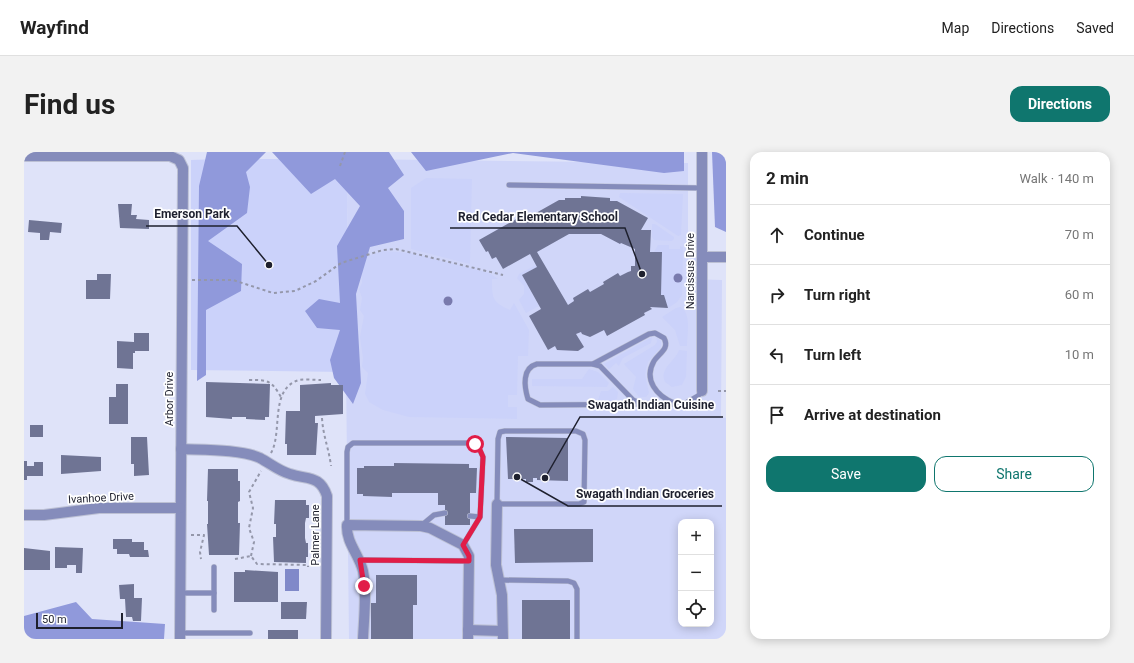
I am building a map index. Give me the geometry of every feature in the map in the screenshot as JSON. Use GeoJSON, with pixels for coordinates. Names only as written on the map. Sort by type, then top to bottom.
{"type":"FeatureCollection","features":[{"type":"Feature","properties":{"kind":"street","name":"Narcissus Drive"},"geometry":{"type":"LineString","coordinates":[[702,152],[702,391]]}},
{"type":"Feature","properties":{"kind":"street","name":"Arbor Drive"},"geometry":{"type":"LineString","coordinates":[[24,156],[170,156],[179,160],[183,168],[181,280],[180,636]]}},
{"type":"Feature","properties":{"kind":"street"},"geometry":{"type":"LineString","coordinates":[[702,257],[726,257]]}},
{"type":"Feature","properties":{"kind":"street","name":"Palmer Lane"},"geometry":{"type":"LineString","coordinates":[[181,449],[224,451],[259,458],[275,468],[290,474],[315,480],[323,486],[327,496],[326,639]]}},
{"type":"Feature","properties":{"kind":"street"},"geometry":{"type":"LineString","coordinates":[[363,639],[364,586],[360,560],[349,542],[347,525],[421,526],[430,528],[463,545],[469,556],[468,635],[502,635],[502,595],[496,564],[497,504]]}},
{"type":"Feature","properties":{"kind":"street","name":"Ivanhoe Drive"},"geometry":{"type":"LineString","coordinates":[[24,515],[44,515],[99,508],[180,508]]}},
{"type":"Feature","properties":{"kind":"lane"},"geometry":{"type":"LineString","coordinates":[[509,185],[702,188]]}},
{"type":"Feature","properties":{"kind":"lane"},"geometry":{"type":"LineString","coordinates":[[593,364],[649,334],[655,333],[661,335],[666,341],[666,345],[664,350],[652,365],[650,373],[651,383],[656,392],[674,403]]}},
{"type":"Feature","properties":{"kind":"lane"},"geometry":{"type":"LineString","coordinates":[[641,403],[634,400],[600,366],[593,364],[531,365],[526,372],[526,391],[528,398],[540,405],[627,405],[641,403],[684,404],[698,396],[702,391]]}},
{"type":"Feature","properties":{"kind":"lane"},"geometry":{"type":"LineString","coordinates":[[576,431],[583,434],[585,440],[584,502],[579,504],[497,504],[498,439],[500,432],[576,431]]}},
{"type":"Feature","properties":{"kind":"lane"},"geometry":{"type":"LineString","coordinates":[[347,525],[347,452],[348,447],[353,443],[475,444],[483,457],[480,517],[463,545]]}},
{"type":"Feature","properties":{"kind":"lane"},"geometry":{"type":"LineString","coordinates":[[421,526],[434,515],[445,513]]}},
{"type":"Feature","properties":{"kind":"lane"},"geometry":{"type":"LineString","coordinates":[[470,516],[480,517]]}},
{"type":"Feature","properties":{"kind":"lane"},"geometry":{"type":"LineString","coordinates":[[360,560],[469,561]]}},
{"type":"Feature","properties":{"kind":"lane"},"geometry":{"type":"LineString","coordinates":[[214,567],[214,610]]}},
{"type":"Feature","properties":{"kind":"lane"},"geometry":{"type":"LineString","coordinates":[[500,580],[568,581],[574,583],[577,589],[577,639]]}},
{"type":"Feature","properties":{"kind":"lane"},"geometry":{"type":"LineString","coordinates":[[180,593],[214,593]]}},
{"type":"Feature","properties":{"kind":"lane"},"geometry":{"type":"LineString","coordinates":[[180,636],[250,633]]}},
{"type":"Feature","properties":{"kind":"path"},"geometry":{"type":"LineString","coordinates":[[340,166],[345,152]]}},
{"type":"Feature","properties":{"kind":"path"},"geometry":{"type":"LineString","coordinates":[[181,280],[233,280],[253,285],[273,293],[295,291],[316,281],[341,263],[383,250],[396,249],[503,275]]}},
{"type":"Feature","properties":{"kind":"path"},"geometry":{"type":"LineString","coordinates":[[249,380],[264,380],[270,382],[281,397]]}},
{"type":"Feature","properties":{"kind":"path"},"geometry":{"type":"LineString","coordinates":[[718,391],[726,391]]}},
{"type":"Feature","properties":{"kind":"path"},"geometry":{"type":"LineString","coordinates":[[322,418],[323,435],[329,449],[331,466]]}},
{"type":"Feature","properties":{"kind":"path"},"geometry":{"type":"LineString","coordinates":[[180,535],[204,534],[200,552],[201,559]]}},
{"type":"Feature","properties":{"kind":"path"},"geometry":{"type":"LineString","coordinates":[[235,559],[251,556],[257,564],[308,565],[308,567]]}},
{"type":"Feature","properties":{"kind":"shaded area"},"geometry":{"type":"Polygon","coordinates":[[[207,152],[266,152],[246,172],[250,187],[247,213],[208,241],[242,264],[241,291],[206,310],[206,375],[197,381],[199,186],[207,152]]]}},
{"type":"Feature","properties":{"kind":"shaded area"},"geometry":{"type":"Polygon","coordinates":[[[272,152],[389,152],[404,175],[388,188],[404,211],[404,239],[370,247],[356,294],[361,383],[353,404],[334,378],[330,360],[340,330],[317,328],[305,311],[319,299],[340,303],[337,246],[360,206],[335,179],[311,194],[272,152]]]}},
{"type":"Feature","properties":{"kind":"shaded area"},"geometry":{"type":"Polygon","coordinates":[[[411,152],[684,152],[684,171],[664,173],[513,153],[426,171],[411,152]]]}},
{"type":"Feature","properties":{"kind":"shaded area"},"geometry":{"type":"Polygon","coordinates":[[[712,152],[726,152],[726,232],[715,227],[712,152]]]}},
{"type":"Feature","properties":{"kind":"shaded area"},"geometry":{"type":"Polygon","coordinates":[[[348,159],[688,163],[688,279],[722,280],[721,417],[726,418],[726,639],[349,639],[346,372],[348,159]]]}},
{"type":"Feature","properties":{"kind":"shaded area"},"geometry":{"type":"Polygon","coordinates":[[[348,159],[346,372],[191,370],[191,160],[348,159]]]}},
{"type":"Feature","properties":{"kind":"shaded area"},"geometry":{"type":"Polygon","coordinates":[[[426,178],[472,179],[470,264],[411,249],[411,188],[426,178]]]}},
{"type":"Feature","properties":{"kind":"shaded area"},"geometry":{"type":"Polygon","coordinates":[[[620,193],[683,194],[681,235],[678,236],[619,197],[620,193]]]}},
{"type":"Feature","properties":{"kind":"shaded area"},"geometry":{"type":"Polygon","coordinates":[[[652,224],[655,224],[674,237],[674,239],[672,241],[654,240],[652,237],[652,224]]]}},
{"type":"Feature","properties":{"kind":"shaded area"},"geometry":{"type":"Polygon","coordinates":[[[658,245],[669,245],[669,249],[680,249],[680,246],[683,247],[682,295],[677,302],[668,308],[661,295],[662,253],[654,252],[658,245]]]}},
{"type":"Feature","properties":{"kind":"shaded area"},"geometry":{"type":"Polygon","coordinates":[[[690,248],[697,260],[697,271],[687,269],[687,251],[690,248]]]}},
{"type":"Feature","properties":{"kind":"shaded area"},"geometry":{"type":"Polygon","coordinates":[[[384,251],[410,253],[489,273],[498,279],[492,279],[494,299],[496,302],[510,310],[514,303],[529,330],[528,356],[518,356],[517,395],[508,395],[508,407],[517,407],[517,419],[409,417],[383,410],[369,402],[365,394],[368,373],[362,367],[363,358],[360,337],[364,316],[360,310],[362,298],[359,289],[362,283],[361,258],[384,251]]]}},
{"type":"Feature","properties":{"kind":"shaded area"},"geometry":{"type":"Polygon","coordinates":[[[536,265],[537,267],[522,275],[539,306],[526,313],[519,300],[524,294],[524,286],[517,278],[519,274],[536,265]]]}},
{"type":"Feature","properties":{"kind":"shaded area"},"geometry":{"type":"Polygon","coordinates":[[[697,276],[697,291],[693,296],[689,296],[687,291],[687,277],[697,276]]]}},
{"type":"Feature","properties":{"kind":"shaded area"},"geometry":{"type":"Polygon","coordinates":[[[680,307],[684,310],[687,319],[687,346],[680,346],[675,330],[662,317],[680,307]]]}},
{"type":"Feature","properties":{"kind":"shaded area"},"geometry":{"type":"Polygon","coordinates":[[[652,337],[651,343],[623,358],[619,366],[616,363],[609,369],[604,364],[652,337]]]}},
{"type":"Feature","properties":{"kind":"shaded area"},"geometry":{"type":"Polygon","coordinates":[[[656,337],[661,341],[661,347],[648,362],[645,375],[649,393],[646,397],[639,397],[633,389],[636,377],[624,364],[655,345],[657,342],[656,337]]]}},
{"type":"Feature","properties":{"kind":"shaded area"},"geometry":{"type":"Polygon","coordinates":[[[679,350],[687,351],[686,377],[682,385],[672,387],[665,382],[664,373],[679,350]]]}},
{"type":"Feature","properties":{"kind":"shaded area"},"geometry":{"type":"Polygon","coordinates":[[[589,369],[598,372],[609,383],[607,387],[532,386],[532,379],[582,379],[589,369]]]}},
{"type":"Feature","properties":{"kind":"shaded area"},"geometry":{"type":"Polygon","coordinates":[[[613,387],[618,392],[617,399],[612,401],[598,400],[601,391],[608,391],[613,387]]]}},
{"type":"Feature","properties":{"kind":"shaded area"},"geometry":{"type":"Polygon","coordinates":[[[285,569],[299,569],[299,591],[285,591],[285,569]]]}},
{"type":"Feature","properties":{"kind":"shaded area"},"geometry":{"type":"Polygon","coordinates":[[[76,602],[92,619],[165,624],[164,639],[24,639],[24,616],[76,602]]]}},
{"type":"Feature","properties":{"kind":"building"},"geometry":{"type":"Polygon","coordinates":[[[581,196],[610,198],[610,201],[617,201],[648,218],[641,230],[651,230],[650,252],[662,252],[661,295],[664,295],[668,308],[650,307],[652,309],[644,313],[645,315],[607,336],[604,330],[590,337],[582,334],[581,332],[576,334],[584,347],[578,351],[557,350],[555,346],[548,350],[529,316],[541,309],[522,275],[537,267],[530,254],[503,269],[496,257],[492,259],[488,251],[486,252],[479,240],[518,218],[520,222],[559,200],[565,200],[565,198],[581,198],[581,196]],[[569,234],[537,252],[568,305],[574,301],[573,298],[588,289],[590,292],[604,284],[603,282],[618,273],[620,276],[631,271],[631,266],[635,266],[635,249],[621,243],[620,244],[601,234],[569,234]]]}},
{"type":"Feature","properties":{"kind":"building"},"geometry":{"type":"Polygon","coordinates":[[[118,204],[132,204],[131,215],[137,215],[136,219],[149,220],[149,229],[120,228],[118,204]]]}},
{"type":"Feature","properties":{"kind":"building"},"geometry":{"type":"Polygon","coordinates":[[[29,220],[62,223],[61,233],[50,232],[49,240],[40,240],[40,233],[28,232],[29,220]]]}},
{"type":"Feature","properties":{"kind":"building"},"geometry":{"type":"Polygon","coordinates":[[[97,274],[111,274],[110,299],[86,299],[86,280],[97,280],[97,274]]]}},
{"type":"Feature","properties":{"kind":"building"},"geometry":{"type":"Polygon","coordinates":[[[134,333],[149,333],[149,351],[135,351],[135,353],[133,353],[133,369],[117,368],[117,341],[134,342],[134,333]]]}},
{"type":"Feature","properties":{"kind":"building"},"geometry":{"type":"Polygon","coordinates":[[[206,382],[270,384],[269,417],[265,417],[265,420],[246,419],[246,417],[232,417],[232,419],[206,417],[206,382]]]}},
{"type":"Feature","properties":{"kind":"building"},"geometry":{"type":"Polygon","coordinates":[[[331,383],[331,385],[343,385],[343,414],[315,416],[315,423],[318,423],[316,455],[287,455],[287,444],[285,444],[286,411],[300,411],[300,385],[331,383]]]}},
{"type":"Feature","properties":{"kind":"building"},"geometry":{"type":"Polygon","coordinates":[[[116,384],[128,384],[128,424],[109,424],[109,397],[116,397],[116,384]]]}},
{"type":"Feature","properties":{"kind":"building"},"geometry":{"type":"Polygon","coordinates":[[[30,425],[43,425],[43,437],[30,437],[30,425]]]}},
{"type":"Feature","properties":{"kind":"building"},"geometry":{"type":"Polygon","coordinates":[[[131,437],[147,437],[149,475],[134,476],[134,464],[131,464],[131,437]]]}},
{"type":"Feature","properties":{"kind":"building"},"geometry":{"type":"Polygon","coordinates":[[[506,437],[568,438],[568,481],[537,480],[537,478],[533,478],[533,482],[526,482],[526,479],[508,479],[506,437]]]}},
{"type":"Feature","properties":{"kind":"building"},"geometry":{"type":"Polygon","coordinates":[[[61,455],[101,457],[101,471],[61,474],[61,455]]]}},
{"type":"Feature","properties":{"kind":"building"},"geometry":{"type":"Polygon","coordinates":[[[24,461],[27,461],[27,466],[34,466],[34,462],[43,462],[43,476],[27,476],[27,480],[24,480],[24,461]]]}},
{"type":"Feature","properties":{"kind":"building"},"geometry":{"type":"Polygon","coordinates":[[[394,463],[469,464],[469,468],[477,468],[476,493],[470,493],[470,525],[445,525],[445,505],[438,505],[438,493],[392,493],[392,497],[363,496],[363,494],[357,494],[357,468],[364,468],[364,466],[394,466],[394,463]]]}},
{"type":"Feature","properties":{"kind":"building"},"geometry":{"type":"Polygon","coordinates":[[[208,469],[238,469],[238,481],[240,481],[240,501],[238,502],[238,523],[240,523],[239,555],[209,555],[207,524],[208,469]]]}},
{"type":"Feature","properties":{"kind":"building"},"geometry":{"type":"Polygon","coordinates":[[[275,500],[306,500],[306,505],[309,505],[309,518],[306,518],[305,523],[305,538],[306,543],[308,543],[308,557],[306,557],[306,563],[274,562],[273,537],[276,537],[276,524],[274,524],[275,500]]]}},
{"type":"Feature","properties":{"kind":"building"},"geometry":{"type":"Polygon","coordinates":[[[514,529],[593,529],[593,562],[515,563],[514,529]]]}},
{"type":"Feature","properties":{"kind":"building"},"geometry":{"type":"Polygon","coordinates":[[[113,539],[132,539],[132,542],[144,542],[144,550],[148,550],[149,557],[130,557],[129,554],[117,554],[117,549],[113,549],[113,539]]]}},
{"type":"Feature","properties":{"kind":"building"},"geometry":{"type":"Polygon","coordinates":[[[55,547],[83,548],[82,573],[76,573],[76,565],[67,565],[67,568],[55,568],[55,547]]]}},
{"type":"Feature","properties":{"kind":"building"},"geometry":{"type":"Polygon","coordinates":[[[24,548],[50,551],[50,570],[24,570],[24,548]]]}},
{"type":"Feature","properties":{"kind":"building"},"geometry":{"type":"Polygon","coordinates":[[[245,570],[278,572],[278,602],[234,602],[234,572],[245,572],[245,570]]]}},
{"type":"Feature","properties":{"kind":"building"},"geometry":{"type":"Polygon","coordinates":[[[376,575],[417,575],[417,605],[413,605],[413,639],[371,639],[371,603],[376,603],[376,575]]]}},
{"type":"Feature","properties":{"kind":"building"},"geometry":{"type":"Polygon","coordinates":[[[134,584],[134,598],[142,598],[141,621],[133,621],[132,617],[126,617],[125,599],[120,599],[119,585],[134,584]]]}},
{"type":"Feature","properties":{"kind":"building"},"geometry":{"type":"Polygon","coordinates":[[[522,600],[570,600],[570,639],[522,639],[522,600]]]}},
{"type":"Feature","properties":{"kind":"building"},"geometry":{"type":"Polygon","coordinates":[[[281,602],[307,602],[306,619],[281,619],[281,602]]]}},
{"type":"Feature","properties":{"kind":"building"},"geometry":{"type":"Polygon","coordinates":[[[268,630],[298,630],[298,639],[268,639],[268,630]]]}},
{"type":"Feature","properties":{"kind":"place","name":"Emerson Park"},"geometry":{"type":"Point","coordinates":[269,265]}},
{"type":"Feature","properties":{"kind":"place","name":"Red Cedar Elementary School"},"geometry":{"type":"Point","coordinates":[642,274]}},
{"type":"Feature","properties":{"kind":"place","name":"Swagath Indian Groceries"},"geometry":{"type":"Point","coordinates":[517,477]}},
{"type":"Feature","properties":{"kind":"place","name":"Swagath Indian Cuisine"},"geometry":{"type":"Point","coordinates":[545,478]}},
{"type":"Feature","properties":{"kind":"route"},"geometry":{"type":"LineString","coordinates":[[364,586],[360,560],[469,561],[469,556],[463,545],[480,517],[482,507],[483,457],[475,444]]}}]}
